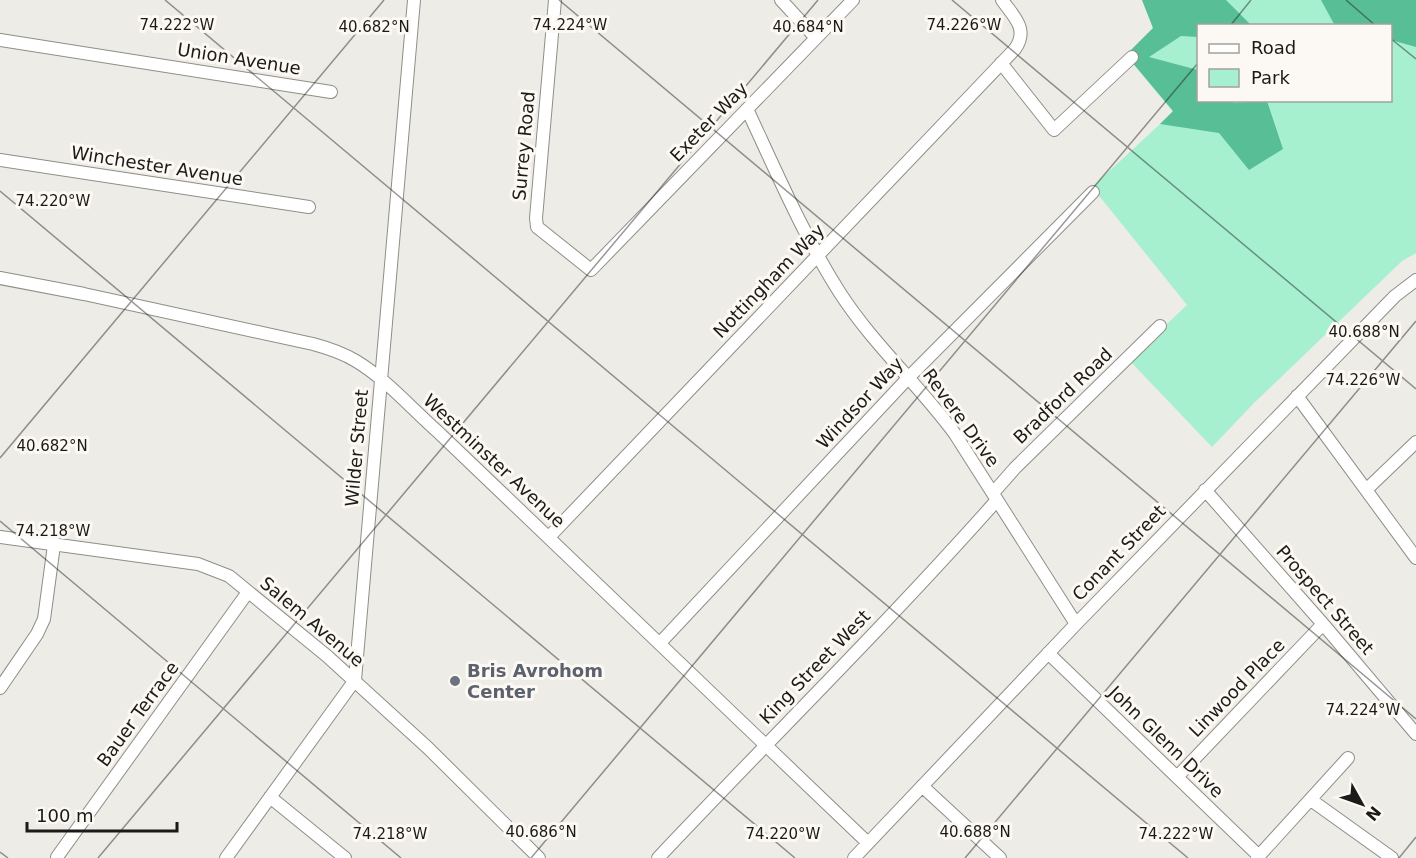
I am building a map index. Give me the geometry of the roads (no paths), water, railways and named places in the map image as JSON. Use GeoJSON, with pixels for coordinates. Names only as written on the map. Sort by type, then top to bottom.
{"type":"FeatureCollection","features":[{"type":"Feature","properties":{"kind":"street","name":"Wilder Street"},"geometry":{"type":"LineString","coordinates":[[355,680],[414,0]]}},
{"type":"Feature","properties":{"kind":"street","name":"Surrey Road"},"geometry":{"type":"LineString","coordinates":[[555,0],[537,227],[591,270]]}},
{"type":"Feature","properties":{"kind":"street"},"geometry":{"type":"LineString","coordinates":[[781,0],[816,38]]}},
{"type":"Feature","properties":{"kind":"street","name":"Exeter Way"},"geometry":{"type":"LineString","coordinates":[[591,270],[853,0]]}},
{"type":"Feature","properties":{"kind":"street","name":"Nottingham Way"},"geometry":{"type":"LineString","coordinates":[[549,537],[1015,49],[1021,40],[1022,30],[1002,0]]}},
{"type":"Feature","properties":{"kind":"street","name":"Union Avenue"},"geometry":{"type":"LineString","coordinates":[[0,40],[331,92]]}},
{"type":"Feature","properties":{"kind":"street"},"geometry":{"type":"LineString","coordinates":[[1001,63],[1054,130],[1132,57]]}},
{"type":"Feature","properties":{"kind":"street","name":"Revere Drive"},"geometry":{"type":"LineString","coordinates":[[747,109],[802,226],[840,293],[860,321],[943,417],[1076,624]]}},
{"type":"Feature","properties":{"kind":"street","name":"Winchester Avenue"},"geometry":{"type":"LineString","coordinates":[[0,160],[309,207]]}},
{"type":"Feature","properties":{"kind":"street","name":"Windsor Way"},"geometry":{"type":"LineString","coordinates":[[660,644],[909,377],[1093,192]]}},
{"type":"Feature","properties":{"kind":"street","name":"Westminster Avenue"},"geometry":{"type":"LineString","coordinates":[[0,278],[313,344],[334,350],[357,362],[381,380],[549,537],[868,843]]}},
{"type":"Feature","properties":{"kind":"street","name":"Conant Street"},"geometry":{"type":"LineString","coordinates":[[854,858],[1205,490],[1395,296],[1416,279]]}},
{"type":"Feature","properties":{"kind":"street","name":"Bradford Road"},"geometry":{"type":"LineString","coordinates":[[995,497],[1015,468],[1160,326]]}},
{"type":"Feature","properties":{"kind":"street"},"geometry":{"type":"LineString","coordinates":[[1297,396],[1416,558]]}},
{"type":"Feature","properties":{"kind":"street"},"geometry":{"type":"LineString","coordinates":[[1366,490],[1416,442]]}},
{"type":"Feature","properties":{"kind":"street","name":"Prospect Street"},"geometry":{"type":"LineString","coordinates":[[1205,490],[1416,734]]}},
{"type":"Feature","properties":{"kind":"street","name":"King Street West"},"geometry":{"type":"LineString","coordinates":[[658,858],[765,744],[927,578],[995,497]]}},
{"type":"Feature","properties":{"kind":"street","name":"Salem Avenue"},"geometry":{"type":"LineString","coordinates":[[0,537],[198,564],[229,576],[355,680],[428,748],[539,858]]}},
{"type":"Feature","properties":{"kind":"street"},"geometry":{"type":"LineString","coordinates":[[0,688],[37,634],[44,619],[54,545]]}},
{"type":"Feature","properties":{"kind":"street","name":"Bauer Terrace"},"geometry":{"type":"LineString","coordinates":[[57,857],[248,592]]}},
{"type":"Feature","properties":{"kind":"street","name":"Linwood Place"},"geometry":{"type":"LineString","coordinates":[[1177,777],[1323,624]]}},
{"type":"Feature","properties":{"kind":"street","name":"John Glenn Drive"},"geometry":{"type":"LineString","coordinates":[[1048,653],[1258,857]]}},
{"type":"Feature","properties":{"kind":"street"},"geometry":{"type":"LineString","coordinates":[[226,858],[355,680]]}},
{"type":"Feature","properties":{"kind":"street"},"geometry":{"type":"LineString","coordinates":[[1258,857],[1348,758]]}},
{"type":"Feature","properties":{"kind":"street"},"geometry":{"type":"LineString","coordinates":[[922,786],[1000,858]]}},
{"type":"Feature","properties":{"kind":"street"},"geometry":{"type":"LineString","coordinates":[[270,797],[345,858]]}},
{"type":"Feature","properties":{"kind":"street"},"geometry":{"type":"LineString","coordinates":[[1311,800],[1392,858]]}},
{"type":"Feature","properties":{"kind":"place","name":"Bris Avrohom Center"},"geometry":{"type":"Point","coordinates":[455,681]}}]}
